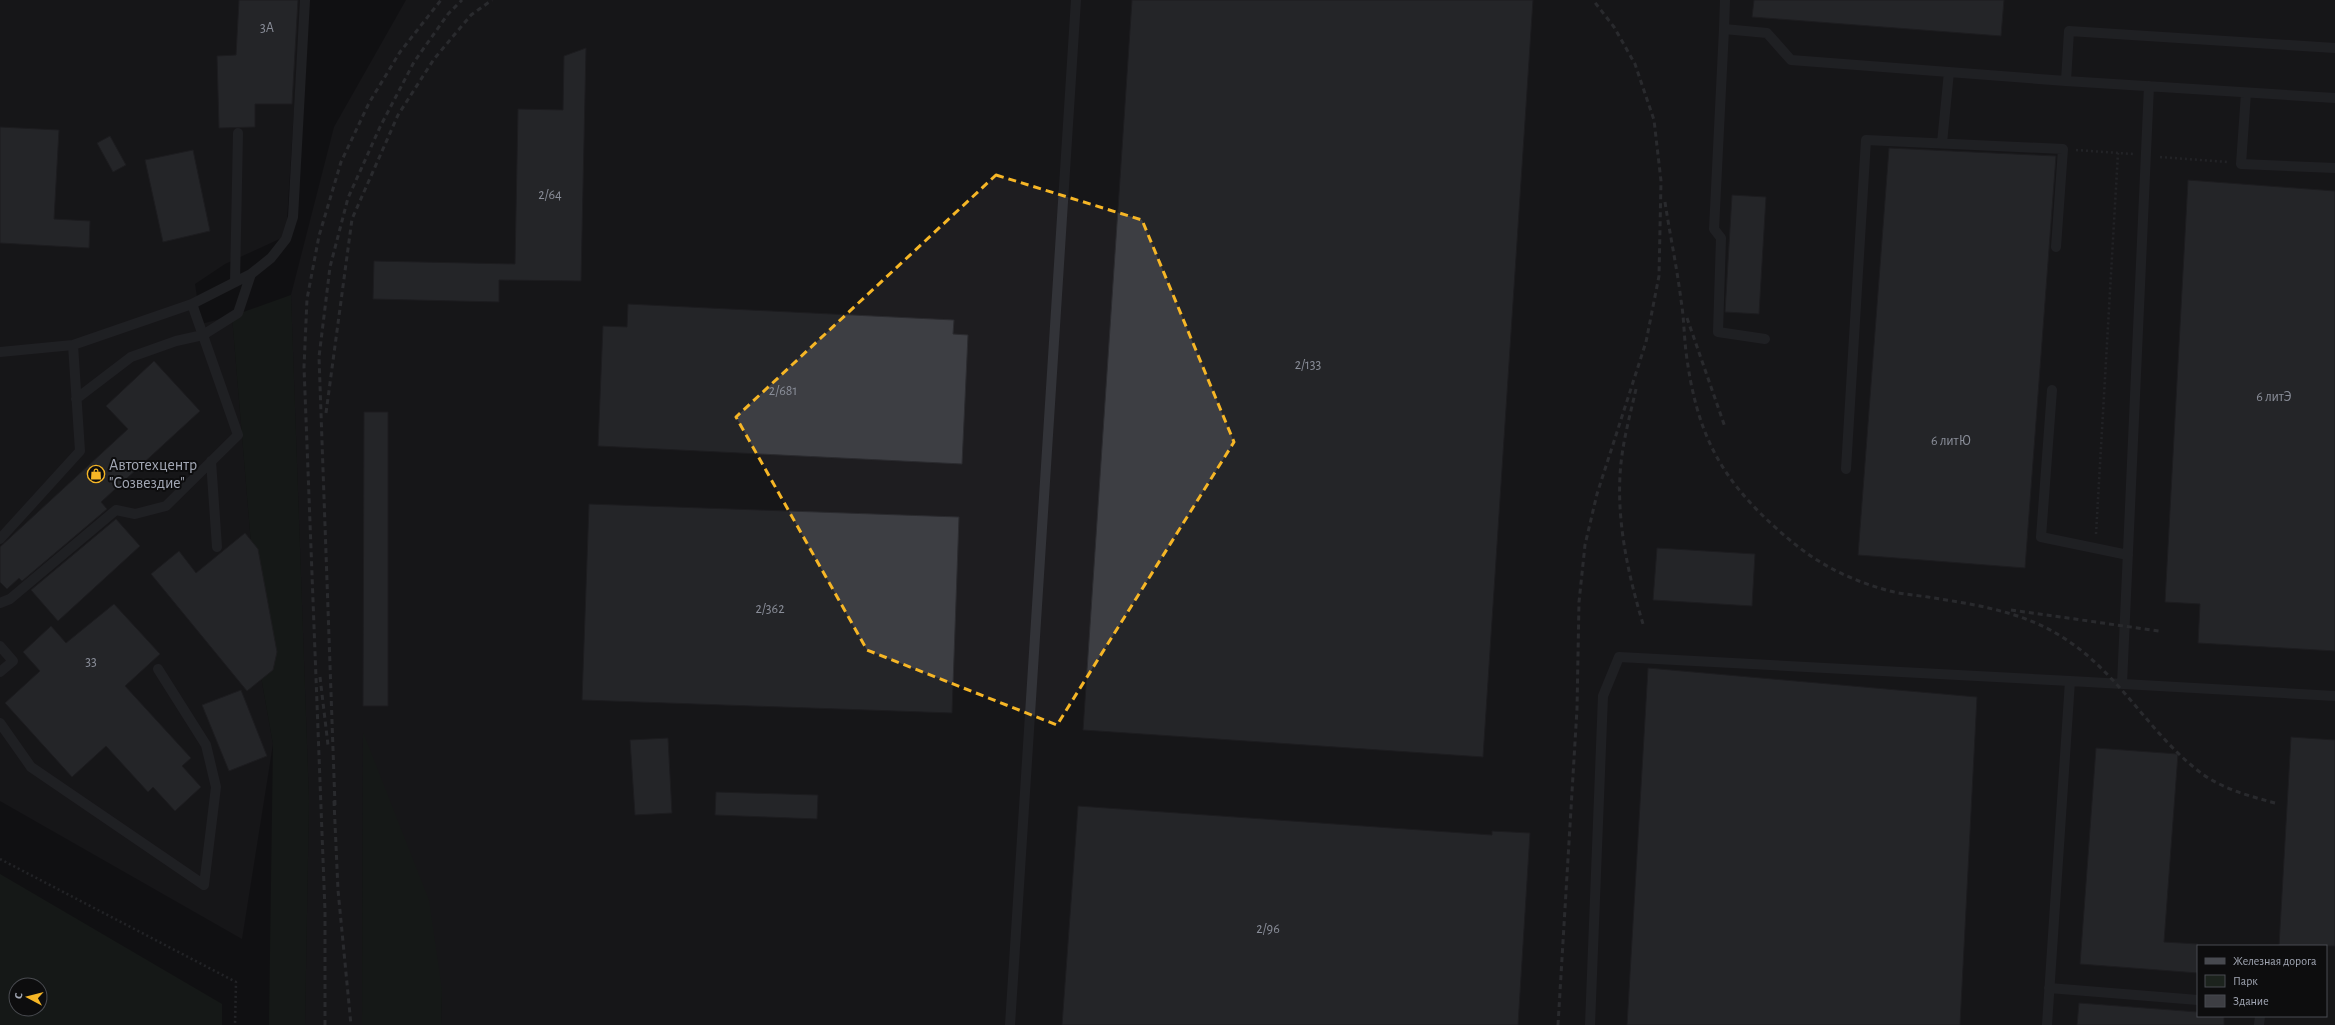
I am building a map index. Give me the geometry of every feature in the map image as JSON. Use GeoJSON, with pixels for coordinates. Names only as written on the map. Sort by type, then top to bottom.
{"type":"FeatureCollection","features":[{"type":"Feature","properties":{"kind":"lane"},"geometry":{"type":"LineString","coordinates":[[0,352],[73,345],[192,304],[251,274],[272,258],[286,239],[293,217],[305,0]]}},
{"type":"Feature","properties":{"kind":"lane"},"geometry":{"type":"LineString","coordinates":[[1010,1025],[1076,0]]}},
{"type":"Feature","properties":{"kind":"lane"},"geometry":{"type":"LineString","coordinates":[[1725,0],[1714,229],[1721,238],[1718,332],[1765,339]]}},
{"type":"Feature","properties":{"kind":"lane"},"geometry":{"type":"LineString","coordinates":[[1724,29],[1767,33],[1791,60],[2066,81],[2335,98]]}},
{"type":"Feature","properties":{"kind":"lane"},"geometry":{"type":"LineString","coordinates":[[2066,81],[2069,31],[2335,48]]}},
{"type":"Feature","properties":{"kind":"lane"},"geometry":{"type":"LineString","coordinates":[[1942,143],[1949,72]]}},
{"type":"Feature","properties":{"kind":"lane"},"geometry":{"type":"LineString","coordinates":[[2122,684],[2149,86]]}},
{"type":"Feature","properties":{"kind":"lane"},"geometry":{"type":"LineString","coordinates":[[2246,93],[2241,164],[2335,168]]}},
{"type":"Feature","properties":{"kind":"lane"},"geometry":{"type":"LineString","coordinates":[[235,282],[238,133]]}},
{"type":"Feature","properties":{"kind":"lane"},"geometry":{"type":"LineString","coordinates":[[1846,469],[1866,140],[2063,149],[2056,247]]}},
{"type":"Feature","properties":{"kind":"lane"},"geometry":{"type":"LineString","coordinates":[[76,399],[131,357],[176,341],[203,335],[238,314],[251,274]]}},
{"type":"Feature","properties":{"kind":"lane"},"geometry":{"type":"LineString","coordinates":[[0,603],[10,599],[116,510],[135,514],[166,506],[238,435],[192,304]]}},
{"type":"Feature","properties":{"kind":"lane"},"geometry":{"type":"LineString","coordinates":[[0,540],[80,451],[73,345]]}},
{"type":"Feature","properties":{"kind":"lane"},"geometry":{"type":"LineString","coordinates":[[2052,390],[2041,537],[2128,555]]}},
{"type":"Feature","properties":{"kind":"lane"},"geometry":{"type":"LineString","coordinates":[[211,461],[217,547]]}},
{"type":"Feature","properties":{"kind":"lane"},"geometry":{"type":"LineString","coordinates":[[0,646],[13,661],[0,672]]}},
{"type":"Feature","properties":{"kind":"lane"},"geometry":{"type":"LineString","coordinates":[[1590,1025],[1603,696],[1619,657],[2335,696]]}},
{"type":"Feature","properties":{"kind":"lane"},"geometry":{"type":"LineString","coordinates":[[0,723],[31,767],[204,885],[216,787],[206,745],[158,669]]}},
{"type":"Feature","properties":{"kind":"lane"},"geometry":{"type":"LineString","coordinates":[[2047,1025],[2070,681]]}},
{"type":"Feature","properties":{"kind":"lane"},"geometry":{"type":"LineString","coordinates":[[2049,988],[2197,1000]]}},
{"type":"Feature","properties":{"kind":"path"},"geometry":{"type":"LineString","coordinates":[[2096,549],[2118,153]]}},
{"type":"Feature","properties":{"kind":"path"},"geometry":{"type":"LineString","coordinates":[[0,859],[236,982],[235,1025]]}},
{"type":"Feature","properties":{"kind":"highlighted area"},"geometry":{"type":"Polygon","coordinates":[[[996,175],[1142,220],[1234,442],[1057,725],[867,650],[736,417],[996,175]]]}},
{"type":"Feature","properties":{"kind":"shaded area"},"geometry":{"type":"Polygon","coordinates":[[[0,0],[301,0],[286,236],[225,264],[195,284],[201,324],[232,316],[253,567],[242,570],[273,744],[242,939],[0,801],[0,0]]]}},
{"type":"Feature","properties":{"kind":"shaded area"},"geometry":{"type":"Polygon","coordinates":[[[406,0],[2335,0],[2335,1025],[441,1025],[442,990],[363,733],[362,1025],[305,1025],[309,801],[291,295],[334,127],[406,0]]]}},
{"type":"Feature","properties":{"kind":"green space"},"geometry":{"type":"Polygon","coordinates":[[[291,295],[309,801],[305,1025],[269,1025],[273,744],[242,570],[253,567],[232,316],[291,295]]]}},
{"type":"Feature","properties":{"kind":"green space"},"geometry":{"type":"Polygon","coordinates":[[[363,732],[429,900],[442,990],[441,1025],[362,1025],[363,732]]]}},
{"type":"Feature","properties":{"kind":"green space"},"geometry":{"type":"Polygon","coordinates":[[[0,874],[222,1004],[222,1025],[0,1025],[0,874]]]}},
{"type":"Feature","properties":{"kind":"building"},"geometry":{"type":"Polygon","coordinates":[[[239,0],[298,0],[292,104],[255,104],[255,127],[219,128],[217,56],[236,55],[239,0]]]}},
{"type":"Feature","properties":{"kind":"building"},"geometry":{"type":"Polygon","coordinates":[[[1132,0],[1533,0],[1483,757],[1083,730],[1132,0]]]}},
{"type":"Feature","properties":{"kind":"building"},"geometry":{"type":"Polygon","coordinates":[[[1754,0],[2004,0],[2001,36],[1752,17],[1754,0]]]}},
{"type":"Feature","properties":{"kind":"building"},"geometry":{"type":"Polygon","coordinates":[[[586,48],[581,281],[499,280],[499,302],[373,299],[374,261],[515,264],[518,109],[563,110],[564,56],[586,48]]]}},
{"type":"Feature","properties":{"kind":"building"},"geometry":{"type":"Polygon","coordinates":[[[0,127],[59,130],[54,219],[90,221],[89,248],[0,243],[0,127]]]}},
{"type":"Feature","properties":{"kind":"building"},"geometry":{"type":"Polygon","coordinates":[[[110,136],[126,165],[113,172],[97,143],[110,136]]]}},
{"type":"Feature","properties":{"kind":"building"},"geometry":{"type":"Polygon","coordinates":[[[1889,148],[2056,156],[2025,568],[1858,555],[1889,148]]]}},
{"type":"Feature","properties":{"kind":"building"},"geometry":{"type":"Polygon","coordinates":[[[193,150],[210,231],[163,242],[145,160],[193,150]]]}},
{"type":"Feature","properties":{"kind":"building"},"geometry":{"type":"Polygon","coordinates":[[[2188,180],[2335,191],[2335,651],[2198,643],[2200,604],[2165,602],[2188,180]]]}},
{"type":"Feature","properties":{"kind":"building"},"geometry":{"type":"Polygon","coordinates":[[[1732,195],[1766,197],[1759,314],[1725,312],[1732,195]]]}},
{"type":"Feature","properties":{"kind":"building"},"geometry":{"type":"Polygon","coordinates":[[[628,304],[954,320],[953,334],[968,335],[962,464],[598,446],[603,326],[627,327],[628,304]]]}},
{"type":"Feature","properties":{"kind":"building"},"geometry":{"type":"Polygon","coordinates":[[[154,361],[200,411],[101,502],[107,509],[22,581],[19,578],[7,589],[0,582],[0,547],[128,429],[106,406],[154,361]]]}},
{"type":"Feature","properties":{"kind":"building"},"geometry":{"type":"Polygon","coordinates":[[[364,412],[388,412],[388,706],[363,706],[364,412]]]}},
{"type":"Feature","properties":{"kind":"building"},"geometry":{"type":"Polygon","coordinates":[[[589,504],[959,517],[952,713],[582,700],[589,504]]]}},
{"type":"Feature","properties":{"kind":"building"},"geometry":{"type":"Polygon","coordinates":[[[116,519],[140,546],[58,621],[31,590],[116,519]]]}},
{"type":"Feature","properties":{"kind":"building"},"geometry":{"type":"Polygon","coordinates":[[[245,533],[258,549],[277,652],[273,670],[247,691],[151,574],[179,551],[196,573],[245,533]]]}},
{"type":"Feature","properties":{"kind":"building"},"geometry":{"type":"Polygon","coordinates":[[[1657,548],[1755,554],[1752,606],[1653,600],[1657,548]]]}},
{"type":"Feature","properties":{"kind":"building"},"geometry":{"type":"Polygon","coordinates":[[[114,604],[160,654],[125,686],[191,758],[182,766],[201,787],[175,811],[153,787],[148,792],[106,746],[72,777],[5,703],[40,671],[23,652],[51,626],[66,643],[114,604]]]}},
{"type":"Feature","properties":{"kind":"building"},"geometry":{"type":"Polygon","coordinates":[[[1648,668],[1977,697],[1960,1025],[1627,1025],[1648,668]]]}},
{"type":"Feature","properties":{"kind":"building"},"geometry":{"type":"Polygon","coordinates":[[[241,690],[267,756],[229,771],[202,705],[241,690]]]}},
{"type":"Feature","properties":{"kind":"building"},"geometry":{"type":"Polygon","coordinates":[[[2291,737],[2335,740],[2335,946],[2279,945],[2291,737]]]}},
{"type":"Feature","properties":{"kind":"building"},"geometry":{"type":"Polygon","coordinates":[[[668,738],[672,813],[635,815],[630,740],[668,738]]]}},
{"type":"Feature","properties":{"kind":"building"},"geometry":{"type":"Polygon","coordinates":[[[2096,748],[2178,754],[2164,942],[2198,944],[2197,973],[2080,964],[2096,748]]]}},
{"type":"Feature","properties":{"kind":"building"},"geometry":{"type":"Polygon","coordinates":[[[716,792],[818,795],[817,819],[715,815],[716,792]]]}},
{"type":"Feature","properties":{"kind":"building"},"geometry":{"type":"Polygon","coordinates":[[[1078,806],[1492,835],[1492,831],[1530,833],[1518,1025],[1062,1025],[1078,806]]]}},
{"type":"Feature","properties":{"kind":"building"},"geometry":{"type":"Polygon","coordinates":[[[2079,1003],[2197,1012],[2197,1017],[2224,1017],[2224,1025],[2077,1025],[2079,1003]]]}},
{"type":"Feature","properties":{"kind":"railway"},"geometry":{"type":"LineString","coordinates":[[325,1025],[325,911],[304,367],[307,299],[319,236],[341,162],[369,103],[400,52],[441,0]]}},
{"type":"Feature","properties":{"kind":"railway"},"geometry":{"type":"LineString","coordinates":[[335,805],[319,357],[330,267],[348,198],[380,127],[414,62],[448,14],[462,0]]}},
{"type":"Feature","properties":{"kind":"railway"},"geometry":{"type":"LineString","coordinates":[[326,413],[352,219],[398,115],[434,59],[471,15],[492,0]]}},
{"type":"Feature","properties":{"kind":"railway"},"geometry":{"type":"LineString","coordinates":[[1558,1025],[1577,709],[1579,602],[1585,545],[1597,494],[1646,342],[1659,276],[1661,181],[1654,120],[1635,64],[1614,27],[1593,0]]}},
{"type":"Feature","properties":{"kind":"railway"},"geometry":{"type":"LineString","coordinates":[[1665,202],[1683,313],[1690,380],[1696,405],[1713,450],[1739,490],[1756,509],[1789,539],[1814,558],[1855,579],[1886,590],[1979,606],[2012,614],[2059,635],[2099,666],[2165,740],[2201,773],[2227,788],[2275,803]]}},
{"type":"Feature","properties":{"kind":"railway"},"geometry":{"type":"LineString","coordinates":[[1687,318],[1725,427]]}},
{"type":"Feature","properties":{"kind":"railway"},"geometry":{"type":"LineString","coordinates":[[1636,389],[1626,430],[1622,455],[1620,498],[1621,519],[1627,562],[1643,624]]}},
{"type":"Feature","properties":{"kind":"railway"},"geometry":{"type":"LineString","coordinates":[[2011,610],[2159,631]]}},
{"type":"Feature","properties":{"kind":"railway"},"geometry":{"type":"LineString","coordinates":[[320,677],[328,745]]}},
{"type":"Feature","properties":{"kind":"railway"},"geometry":{"type":"LineString","coordinates":[[334,801],[338,890],[351,1025]]}},
{"type":"Feature","properties":{"kind":"place","name":"Автотехцентр \"Созвездие\""},"geometry":{"type":"Point","coordinates":[96,474]}}]}
